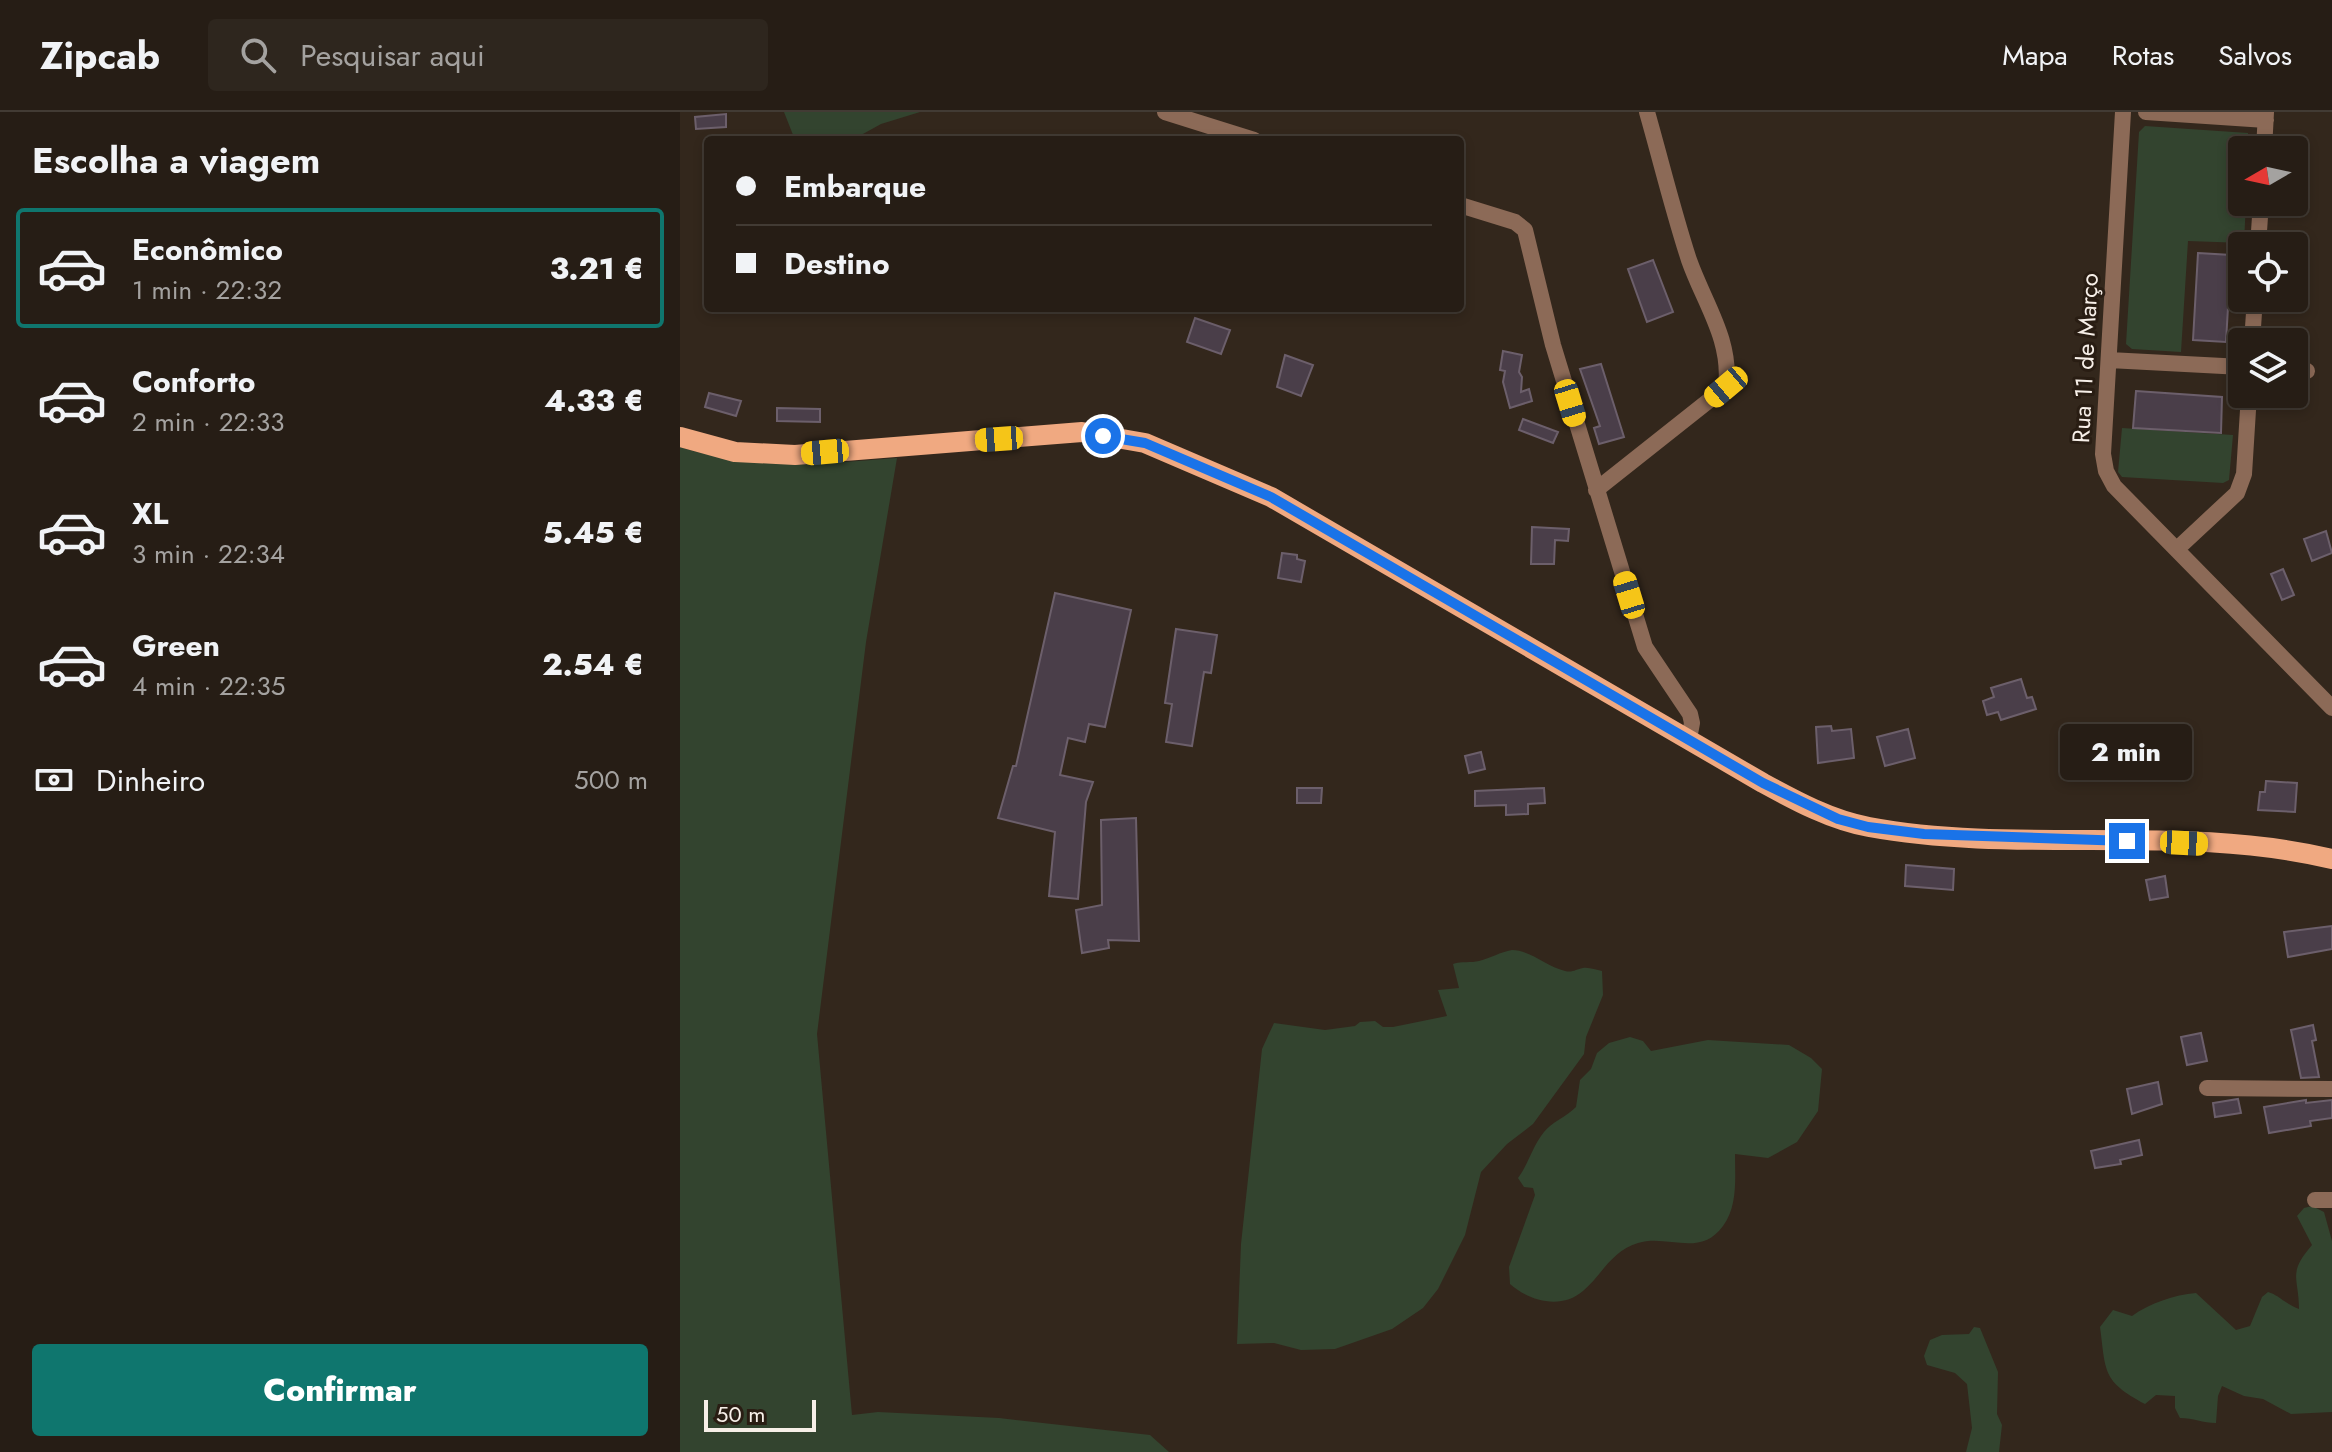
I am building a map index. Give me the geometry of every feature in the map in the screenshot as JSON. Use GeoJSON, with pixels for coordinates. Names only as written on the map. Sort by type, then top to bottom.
{"type":"FeatureCollection","features":[{"type":"Feature","properties":{"kind":"main road"},"geometry":{"type":"LineString","coordinates":[[680,437],[735,452],[795,455],[1082,432],[1145,443],[1271,497],[1800,803],[1838,819],[1868,827],[1924,834],[2290,849],[2332,859]]}},
{"type":"Feature","properties":{"kind":"street"},"geometry":{"type":"LineString","coordinates":[[1165,112],[1241,136]]}},
{"type":"Feature","properties":{"kind":"street"},"geometry":{"type":"LineString","coordinates":[[1596,490],[1726,387],[1728,367],[1724,342],[1690,262],[1647,112]]}},
{"type":"Feature","properties":{"kind":"street","name":"Rua 11 de Março"},"geometry":{"type":"LineString","coordinates":[[2123,112],[2103,454],[2106,471],[2114,486],[2332,708]]}},
{"type":"Feature","properties":{"kind":"street"},"geometry":{"type":"LineString","coordinates":[[2146,112],[2266,116],[2265,136]]}},
{"type":"Feature","properties":{"kind":"street"},"geometry":{"type":"LineString","coordinates":[[1464,206],[1515,222],[1525,230],[1553,345],[1645,647],[1690,714],[1689,739]]}},
{"type":"Feature","properties":{"kind":"street"},"geometry":{"type":"LineString","coordinates":[[2109,360],[2228,366]]}},
{"type":"Feature","properties":{"kind":"street"},"geometry":{"type":"LineString","coordinates":[[2177,549],[2237,493],[2244,474],[2248,408]]}},
{"type":"Feature","properties":{"kind":"street"},"geometry":{"type":"LineString","coordinates":[[2207,1088],[2332,1089]]}},
{"type":"Feature","properties":{"kind":"green space"},"geometry":{"type":"Polygon","coordinates":[[[784,112],[920,112],[881,124],[859,136],[793,136],[784,112]]]}},
{"type":"Feature","properties":{"kind":"green space"},"geometry":{"type":"Polygon","coordinates":[[[2145,126],[2248,133],[2248,136],[2228,136],[2228,216],[2245,216],[2245,232],[2228,232],[2228,242],[2188,241],[2181,352],[2132,349],[2126,344],[2139,132],[2145,126]]]}},
{"type":"Feature","properties":{"kind":"green space"},"geometry":{"type":"Polygon","coordinates":[[[2122,428],[2233,435],[2229,480],[2223,483],[2122,477],[2118,472],[2122,428]]]}},
{"type":"Feature","properties":{"kind":"green space"},"geometry":{"type":"Polygon","coordinates":[[[680,447],[761,462],[814,463],[897,458],[866,642],[817,1034],[852,1415],[878,1412],[999,1418],[1150,1435],[1169,1452],[680,1452],[680,447]]]}},
{"type":"Feature","properties":{"kind":"green space"},"geometry":{"type":"Polygon","coordinates":[[[1512,950],[1565,971],[1585,968],[1602,971],[1603,995],[1586,1037],[1584,1054],[1533,1124],[1507,1144],[1481,1172],[1465,1235],[1438,1289],[1423,1308],[1392,1329],[1335,1349],[1301,1350],[1274,1343],[1237,1344],[1241,1244],[1262,1049],[1274,1023],[1325,1030],[1375,1021],[1383,1027],[1393,1027],[1447,1016],[1438,990],[1459,988],[1453,964],[1479,961],[1512,950]]]}},
{"type":"Feature","properties":{"kind":"green space"},"geometry":{"type":"Polygon","coordinates":[[[1630,1037],[1643,1041],[1651,1051],[1708,1040],[1789,1045],[1811,1058],[1822,1069],[1818,1111],[1797,1142],[1768,1158],[1735,1154],[1735,1192],[1731,1210],[1714,1236],[1694,1243],[1638,1243],[1614,1257],[1590,1285],[1574,1297],[1555,1302],[1536,1299],[1510,1284],[1509,1267],[1535,1195],[1533,1188],[1524,1187],[1518,1178],[1544,1132],[1576,1107],[1580,1080],[1591,1069],[1597,1053],[1609,1043],[1630,1037]]]}},
{"type":"Feature","properties":{"kind":"green space"},"geometry":{"type":"Polygon","coordinates":[[[2312,1206],[2324,1212],[2332,1241],[2332,1412],[2291,1414],[2263,1399],[2244,1396],[2222,1386],[2216,1423],[2207,1422],[2180,1418],[2175,1408],[2175,1396],[2156,1395],[2145,1404],[2113,1381],[2106,1365],[2100,1327],[2113,1310],[2132,1316],[2162,1300],[2196,1293],[2236,1330],[2250,1326],[2262,1297],[2268,1292],[2299,1309],[2297,1270],[2312,1245],[2297,1216],[2304,1208],[2312,1206]]]}},
{"type":"Feature","properties":{"kind":"green space"},"geometry":{"type":"Polygon","coordinates":[[[1974,1327],[1980,1328],[1998,1372],[1997,1414],[2002,1425],[1999,1452],[1966,1452],[1972,1428],[1967,1384],[1955,1373],[1927,1365],[1924,1356],[1930,1340],[1942,1335],[1969,1334],[1974,1327]]]}},
{"type":"Feature","properties":{"kind":"building"},"geometry":{"type":"Polygon","coordinates":[[[726,114],[726,127],[696,129],[695,117],[726,114]]]}},
{"type":"Feature","properties":{"kind":"building"},"geometry":{"type":"Polygon","coordinates":[[[2198,253],[2228,255],[2226,342],[2193,340],[2198,253]]]}},
{"type":"Feature","properties":{"kind":"building"},"geometry":{"type":"Polygon","coordinates":[[[1653,260],[1673,312],[1647,322],[1628,269],[1653,260]]]}},
{"type":"Feature","properties":{"kind":"building"},"geometry":{"type":"Polygon","coordinates":[[[1195,318],[1230,330],[1221,354],[1187,342],[1195,318]]]}},
{"type":"Feature","properties":{"kind":"building"},"geometry":{"type":"Polygon","coordinates":[[[1503,351],[1522,355],[1519,372],[1522,377],[1521,392],[1529,389],[1532,401],[1510,408],[1503,382],[1505,371],[1500,370],[1503,351]]]}},
{"type":"Feature","properties":{"kind":"building"},"geometry":{"type":"Polygon","coordinates":[[[1285,355],[1313,365],[1301,396],[1277,387],[1285,355]]]}},
{"type":"Feature","properties":{"kind":"building"},"geometry":{"type":"Polygon","coordinates":[[[1601,364],[1624,437],[1599,444],[1594,428],[1600,426],[1580,369],[1601,364]]]}},
{"type":"Feature","properties":{"kind":"building"},"geometry":{"type":"Polygon","coordinates":[[[2136,391],[2222,397],[2221,433],[2133,428],[2136,391]]]}},
{"type":"Feature","properties":{"kind":"building"},"geometry":{"type":"Polygon","coordinates":[[[709,393],[741,401],[736,416],[705,407],[709,393]]]}},
{"type":"Feature","properties":{"kind":"building"},"geometry":{"type":"Polygon","coordinates":[[[777,408],[820,409],[820,422],[777,421],[777,408]]]}},
{"type":"Feature","properties":{"kind":"building"},"geometry":{"type":"Polygon","coordinates":[[[1523,419],[1558,432],[1553,443],[1519,430],[1523,419]]]}},
{"type":"Feature","properties":{"kind":"building"},"geometry":{"type":"Polygon","coordinates":[[[1532,527],[1569,529],[1568,541],[1555,540],[1554,564],[1531,564],[1532,527]]]}},
{"type":"Feature","properties":{"kind":"building"},"geometry":{"type":"Polygon","coordinates":[[[2326,531],[2332,553],[2312,561],[2304,539],[2326,531]]]}},
{"type":"Feature","properties":{"kind":"building"},"geometry":{"type":"Polygon","coordinates":[[[1282,553],[1297,555],[1297,559],[1305,561],[1301,582],[1278,578],[1282,553]]]}},
{"type":"Feature","properties":{"kind":"building"},"geometry":{"type":"Polygon","coordinates":[[[2283,569],[2294,595],[2282,600],[2271,574],[2283,569]]]}},
{"type":"Feature","properties":{"kind":"building"},"geometry":{"type":"Polygon","coordinates":[[[1055,593],[1131,610],[1105,727],[1089,724],[1085,742],[1068,738],[1060,775],[1093,782],[1086,802],[1078,899],[1049,896],[1055,832],[998,818],[1013,766],[1016,766],[1055,593]]]}},
{"type":"Feature","properties":{"kind":"building"},"geometry":{"type":"Polygon","coordinates":[[[1176,629],[1217,635],[1211,673],[1204,672],[1192,746],[1166,742],[1172,704],[1165,703],[1176,629]]]}},
{"type":"Feature","properties":{"kind":"building"},"geometry":{"type":"Polygon","coordinates":[[[2021,679],[2027,698],[2032,697],[2036,709],[2001,720],[1998,712],[1987,715],[1983,701],[1994,697],[1991,688],[2021,679]]]}},
{"type":"Feature","properties":{"kind":"building"},"geometry":{"type":"Polygon","coordinates":[[[1831,726],[1832,731],[1851,729],[1854,758],[1818,763],[1816,727],[1831,726]]]}},
{"type":"Feature","properties":{"kind":"building"},"geometry":{"type":"Polygon","coordinates":[[[1908,729],[1915,758],[1885,766],[1877,737],[1908,729]]]}},
{"type":"Feature","properties":{"kind":"building"},"geometry":{"type":"Polygon","coordinates":[[[1481,752],[1485,769],[1469,773],[1465,756],[1481,752]]]}},
{"type":"Feature","properties":{"kind":"building"},"geometry":{"type":"Polygon","coordinates":[[[2266,781],[2297,783],[2295,812],[2258,810],[2260,792],[2265,792],[2266,781]]]}},
{"type":"Feature","properties":{"kind":"building"},"geometry":{"type":"Polygon","coordinates":[[[1297,788],[1322,788],[1321,803],[1297,803],[1297,788]]]}},
{"type":"Feature","properties":{"kind":"building"},"geometry":{"type":"Polygon","coordinates":[[[1544,788],[1545,803],[1528,804],[1528,814],[1506,815],[1506,805],[1475,806],[1475,791],[1544,788]]]}},
{"type":"Feature","properties":{"kind":"building"},"geometry":{"type":"Polygon","coordinates":[[[1136,818],[1139,941],[1108,940],[1109,948],[1082,953],[1076,910],[1102,905],[1101,820],[1136,818]]]}},
{"type":"Feature","properties":{"kind":"building"},"geometry":{"type":"Polygon","coordinates":[[[1906,865],[1954,869],[1953,890],[1905,886],[1906,865]]]}},
{"type":"Feature","properties":{"kind":"building"},"geometry":{"type":"Polygon","coordinates":[[[2165,876],[2168,897],[2150,900],[2146,880],[2165,876]]]}},
{"type":"Feature","properties":{"kind":"building"},"geometry":{"type":"Polygon","coordinates":[[[2332,926],[2332,949],[2288,957],[2284,932],[2332,926]]]}},
{"type":"Feature","properties":{"kind":"building"},"geometry":{"type":"Polygon","coordinates":[[[2313,1025],[2316,1040],[2312,1041],[2319,1077],[2301,1078],[2291,1030],[2313,1025]]]}},
{"type":"Feature","properties":{"kind":"building"},"geometry":{"type":"Polygon","coordinates":[[[2201,1033],[2207,1061],[2187,1065],[2181,1037],[2201,1033]]]}},
{"type":"Feature","properties":{"kind":"building"},"geometry":{"type":"Polygon","coordinates":[[[2158,1082],[2162,1104],[2132,1114],[2127,1089],[2158,1082]]]}},
{"type":"Feature","properties":{"kind":"building"},"geometry":{"type":"Polygon","coordinates":[[[2238,1099],[2241,1113],[2215,1117],[2213,1103],[2238,1099]]]}},
{"type":"Feature","properties":{"kind":"building"},"geometry":{"type":"Polygon","coordinates":[[[2306,1100],[2306,1103],[2332,1100],[2332,1118],[2310,1121],[2311,1126],[2269,1133],[2264,1107],[2306,1100]]]}},
{"type":"Feature","properties":{"kind":"building"},"geometry":{"type":"Polygon","coordinates":[[[2139,1140],[2142,1155],[2120,1160],[2121,1164],[2095,1168],[2091,1151],[2139,1140]]]}},
{"type":"Feature","properties":{"kind":"route"},"geometry":{"type":"LineString","coordinates":[[1103,436],[1145,443],[1271,497],[1763,783],[1838,819],[1868,827],[1924,834],[2127,841]]}}]}
